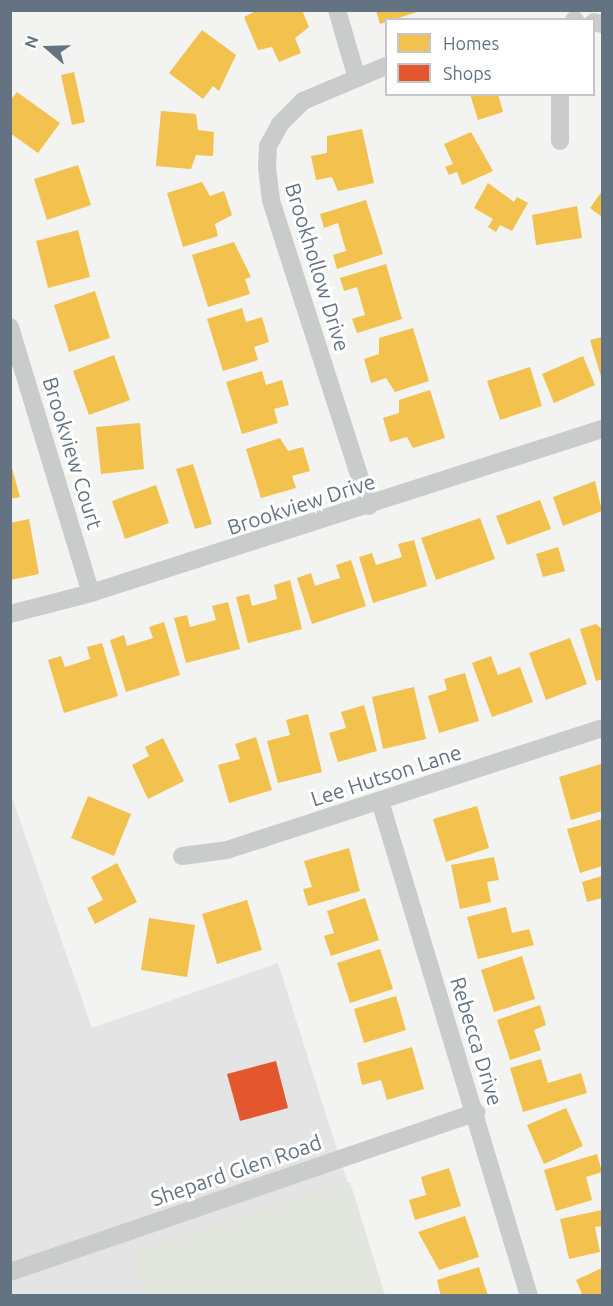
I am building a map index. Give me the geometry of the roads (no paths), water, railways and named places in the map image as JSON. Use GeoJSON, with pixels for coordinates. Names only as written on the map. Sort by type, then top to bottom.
{"type":"FeatureCollection","features":[{"type":"Feature","properties":{"kind":"street"},"geometry":{"type":"LineString","coordinates":[[337,10],[356,75]]}},
{"type":"Feature","properties":{"kind":"street","name":"Brookhollow Drive"},"geometry":{"type":"LineString","coordinates":[[369,506],[271,200],[267,166],[268,146],[280,124],[303,101],[356,75],[385,67]]}},
{"type":"Feature","properties":{"kind":"street"},"geometry":{"type":"LineString","coordinates":[[560,96],[560,141]]}},
{"type":"Feature","properties":{"kind":"street","name":"Brookview Court"},"geometry":{"type":"LineString","coordinates":[[10,327],[91,593]]}},
{"type":"Feature","properties":{"kind":"street","name":"Brookview Drive"},"geometry":{"type":"LineString","coordinates":[[10,614],[91,593],[369,506],[603,429]]}},
{"type":"Feature","properties":{"kind":"street","name":"Lee Hutson Lane"},"geometry":{"type":"LineString","coordinates":[[183,856],[227,850],[603,728]]}},
{"type":"Feature","properties":{"kind":"street","name":"Rebecca Drive"},"geometry":{"type":"LineString","coordinates":[[380,801],[476,1112],[529,1296]]}},
{"type":"Feature","properties":{"kind":"street","name":"Shepard Glen Road"},"geometry":{"type":"LineString","coordinates":[[10,1272],[476,1112]]}}]}
